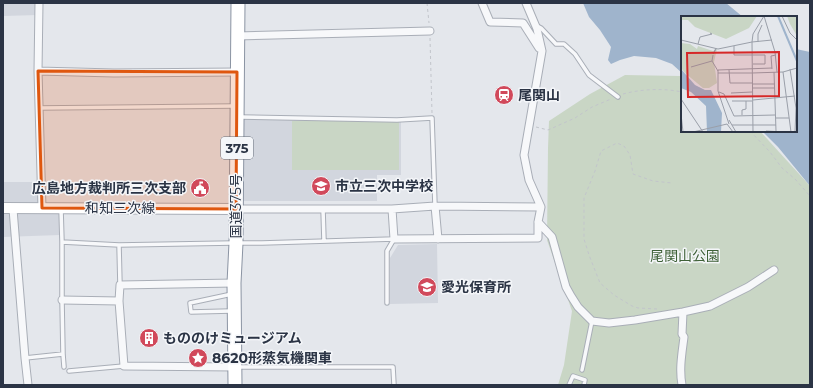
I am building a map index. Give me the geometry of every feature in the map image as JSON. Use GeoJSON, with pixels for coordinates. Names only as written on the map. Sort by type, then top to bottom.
{"type":"FeatureCollection","features":[{"type":"Feature","properties":{"kind":"highway","name":"国道375号"},"geometry":{"type":"LineString","coordinates":[[235,385],[234,288],[236,243],[238,3]]}},
{"type":"Feature","properties":{"kind":"main road","name":"和知三次線"},"geometry":{"type":"LineString","coordinates":[[8,209],[236,209]]}},
{"type":"Feature","properties":{"kind":"street"},"geometry":{"type":"LineString","coordinates":[[39,3],[38,71],[42,208]]}},
{"type":"Feature","properties":{"kind":"street"},"geometry":{"type":"LineString","coordinates":[[482,3],[490,22],[523,23],[542,51]]}},
{"type":"Feature","properties":{"kind":"street"},"geometry":{"type":"LineString","coordinates":[[392,209],[394,239],[538,238],[538,222],[541,207],[529,180],[524,155],[542,51],[536,26],[526,3]]}},
{"type":"Feature","properties":{"kind":"street"},"geometry":{"type":"LineString","coordinates":[[238,36],[430,30]]}},
{"type":"Feature","properties":{"kind":"street"},"geometry":{"type":"LineString","coordinates":[[38,71],[114,73],[237,72]]}},
{"type":"Feature","properties":{"kind":"street"},"geometry":{"type":"LineString","coordinates":[[236,209],[392,209],[435,206],[541,207]]}},
{"type":"Feature","properties":{"kind":"street"},"geometry":{"type":"LineString","coordinates":[[435,206],[438,239]]}},
{"type":"Feature","properties":{"kind":"street"},"geometry":{"type":"LineString","coordinates":[[8,209],[28,385]]}},
{"type":"Feature","properties":{"kind":"street"},"geometry":{"type":"LineString","coordinates":[[538,222],[552,237],[566,287],[578,307],[592,321],[609,324],[710,306],[748,287],[774,270]]}},
{"type":"Feature","properties":{"kind":"street"},"geometry":{"type":"LineString","coordinates":[[234,288],[120,285],[119,301],[124,366],[235,367]]}},
{"type":"Feature","properties":{"kind":"street"},"geometry":{"type":"LineString","coordinates":[[62,300],[119,301]]}},
{"type":"Feature","properties":{"kind":"street"},"geometry":{"type":"LineString","coordinates":[[682,385],[680,376],[684,337],[682,334],[683,312]]}},
{"type":"Feature","properties":{"kind":"lane"},"geometry":{"type":"LineString","coordinates":[[536,26],[541,28],[556,44],[564,44],[575,54],[589,75],[618,97]]}},
{"type":"Feature","properties":{"kind":"lane"},"geometry":{"type":"LineString","coordinates":[[39,108],[237,111],[397,120],[432,118],[435,206]]}},
{"type":"Feature","properties":{"kind":"lane"},"geometry":{"type":"LineString","coordinates":[[61,208],[64,367]]}},
{"type":"Feature","properties":{"kind":"lane"},"geometry":{"type":"LineString","coordinates":[[323,209],[324,241]]}},
{"type":"Feature","properties":{"kind":"lane"},"geometry":{"type":"LineString","coordinates":[[62,242],[119,245],[394,239]]}},
{"type":"Feature","properties":{"kind":"lane"},"geometry":{"type":"LineString","coordinates":[[387,303],[387,251],[394,239]]}},
{"type":"Feature","properties":{"kind":"lane"},"geometry":{"type":"LineString","coordinates":[[119,245],[120,285]]}},
{"type":"Feature","properties":{"kind":"lane"},"geometry":{"type":"LineString","coordinates":[[234,288],[190,304],[191,312],[234,311]]}},
{"type":"Feature","properties":{"kind":"lane"},"geometry":{"type":"LineString","coordinates":[[582,370],[592,321]]}},
{"type":"Feature","properties":{"kind":"lane"},"geometry":{"type":"LineString","coordinates":[[24,358],[63,354]]}},
{"type":"Feature","properties":{"kind":"lane"},"geometry":{"type":"LineString","coordinates":[[69,371],[124,366]]}},
{"type":"Feature","properties":{"kind":"lane"},"geometry":{"type":"LineString","coordinates":[[235,367],[393,367],[394,385]]}},
{"type":"Feature","properties":{"kind":"lane"},"geometry":{"type":"LineString","coordinates":[[569,385],[573,376],[585,380],[584,385]]}},
{"type":"Feature","properties":{"kind":"path"},"geometry":{"type":"LineString","coordinates":[[427,3],[430,30],[432,118]]}},
{"type":"Feature","properties":{"kind":"path"},"geometry":{"type":"LineString","coordinates":[[624,94],[638,90],[671,90],[681,92]]}},
{"type":"Feature","properties":{"kind":"path"},"geometry":{"type":"LineString","coordinates":[[528,126],[548,130],[610,99]]}},
{"type":"Feature","properties":{"kind":"path"},"geometry":{"type":"LineString","coordinates":[[751,132],[770,152],[782,168],[795,179],[810,196]]}},
{"type":"Feature","properties":{"kind":"path"},"geometry":{"type":"LineString","coordinates":[[661,309],[638,308],[632,306],[614,295],[600,283],[584,239],[584,198],[601,151],[618,143],[624,146],[630,155],[633,174],[653,181],[672,183]]}},
{"type":"Feature","properties":{"kind":"highlighted area"},"geometry":{"type":"Polygon","coordinates":[[[38,71],[237,72],[236,209],[42,208],[38,71]]]}},
{"type":"Feature","properties":{"kind":"shaded area"},"geometry":{"type":"Polygon","coordinates":[[[3,3],[38,3],[38,15],[3,16],[3,3]]]}},
{"type":"Feature","properties":{"kind":"shaded area"},"geometry":{"type":"Polygon","coordinates":[[[243,118],[401,118],[401,175],[377,175],[377,201],[243,201],[243,118]]]}},
{"type":"Feature","properties":{"kind":"shaded area"},"geometry":{"type":"Polygon","coordinates":[[[3,182],[39,182],[40,211],[59,211],[60,235],[3,237],[3,182]]]}},
{"type":"Feature","properties":{"kind":"shaded area"},"geometry":{"type":"Polygon","coordinates":[[[437,244],[438,303],[390,304],[390,258],[398,245],[437,244]]]}},
{"type":"Feature","properties":{"kind":"green space","name":"尾関山公園"},"geometry":{"type":"Polygon","coordinates":[[[625,75],[680,76],[681,132],[761,132],[810,186],[810,385],[558,385],[564,365],[572,311],[547,240],[549,121],[590,94],[625,75]]]}},
{"type":"Feature","properties":{"kind":"green space"},"geometry":{"type":"Polygon","coordinates":[[[292,121],[399,121],[399,170],[292,170],[292,121]]]}},
{"type":"Feature","properties":{"kind":"water"},"geometry":{"type":"Polygon","coordinates":[[[583,3],[726,3],[742,16],[681,16],[681,72],[672,64],[656,58],[634,56],[611,64],[608,60],[611,47],[589,17],[583,3]]]}},
{"type":"Feature","properties":{"kind":"water"},"geometry":{"type":"Polygon","coordinates":[[[797,49],[810,52],[810,186],[778,147],[763,132],[797,132],[797,49]]]}},
{"type":"Feature","properties":{"kind":"place","name":"尾関山"},"geometry":{"type":"Point","coordinates":[504,95]}},
{"type":"Feature","properties":{"kind":"place","name":"市立三次中学校"},"geometry":{"type":"Point","coordinates":[321,186]}},
{"type":"Feature","properties":{"kind":"place","name":"広島地方裁判所三次支部"},"geometry":{"type":"Point","coordinates":[200,188]}},
{"type":"Feature","properties":{"kind":"place","name":"愛光保育所"},"geometry":{"type":"Point","coordinates":[427,287]}},
{"type":"Feature","properties":{"kind":"place","name":"もののけミュージアム"},"geometry":{"type":"Point","coordinates":[149,338]}},
{"type":"Feature","properties":{"kind":"place","name":"8620形蒸気機関車"},"geometry":{"type":"Point","coordinates":[198,358]}}]}
